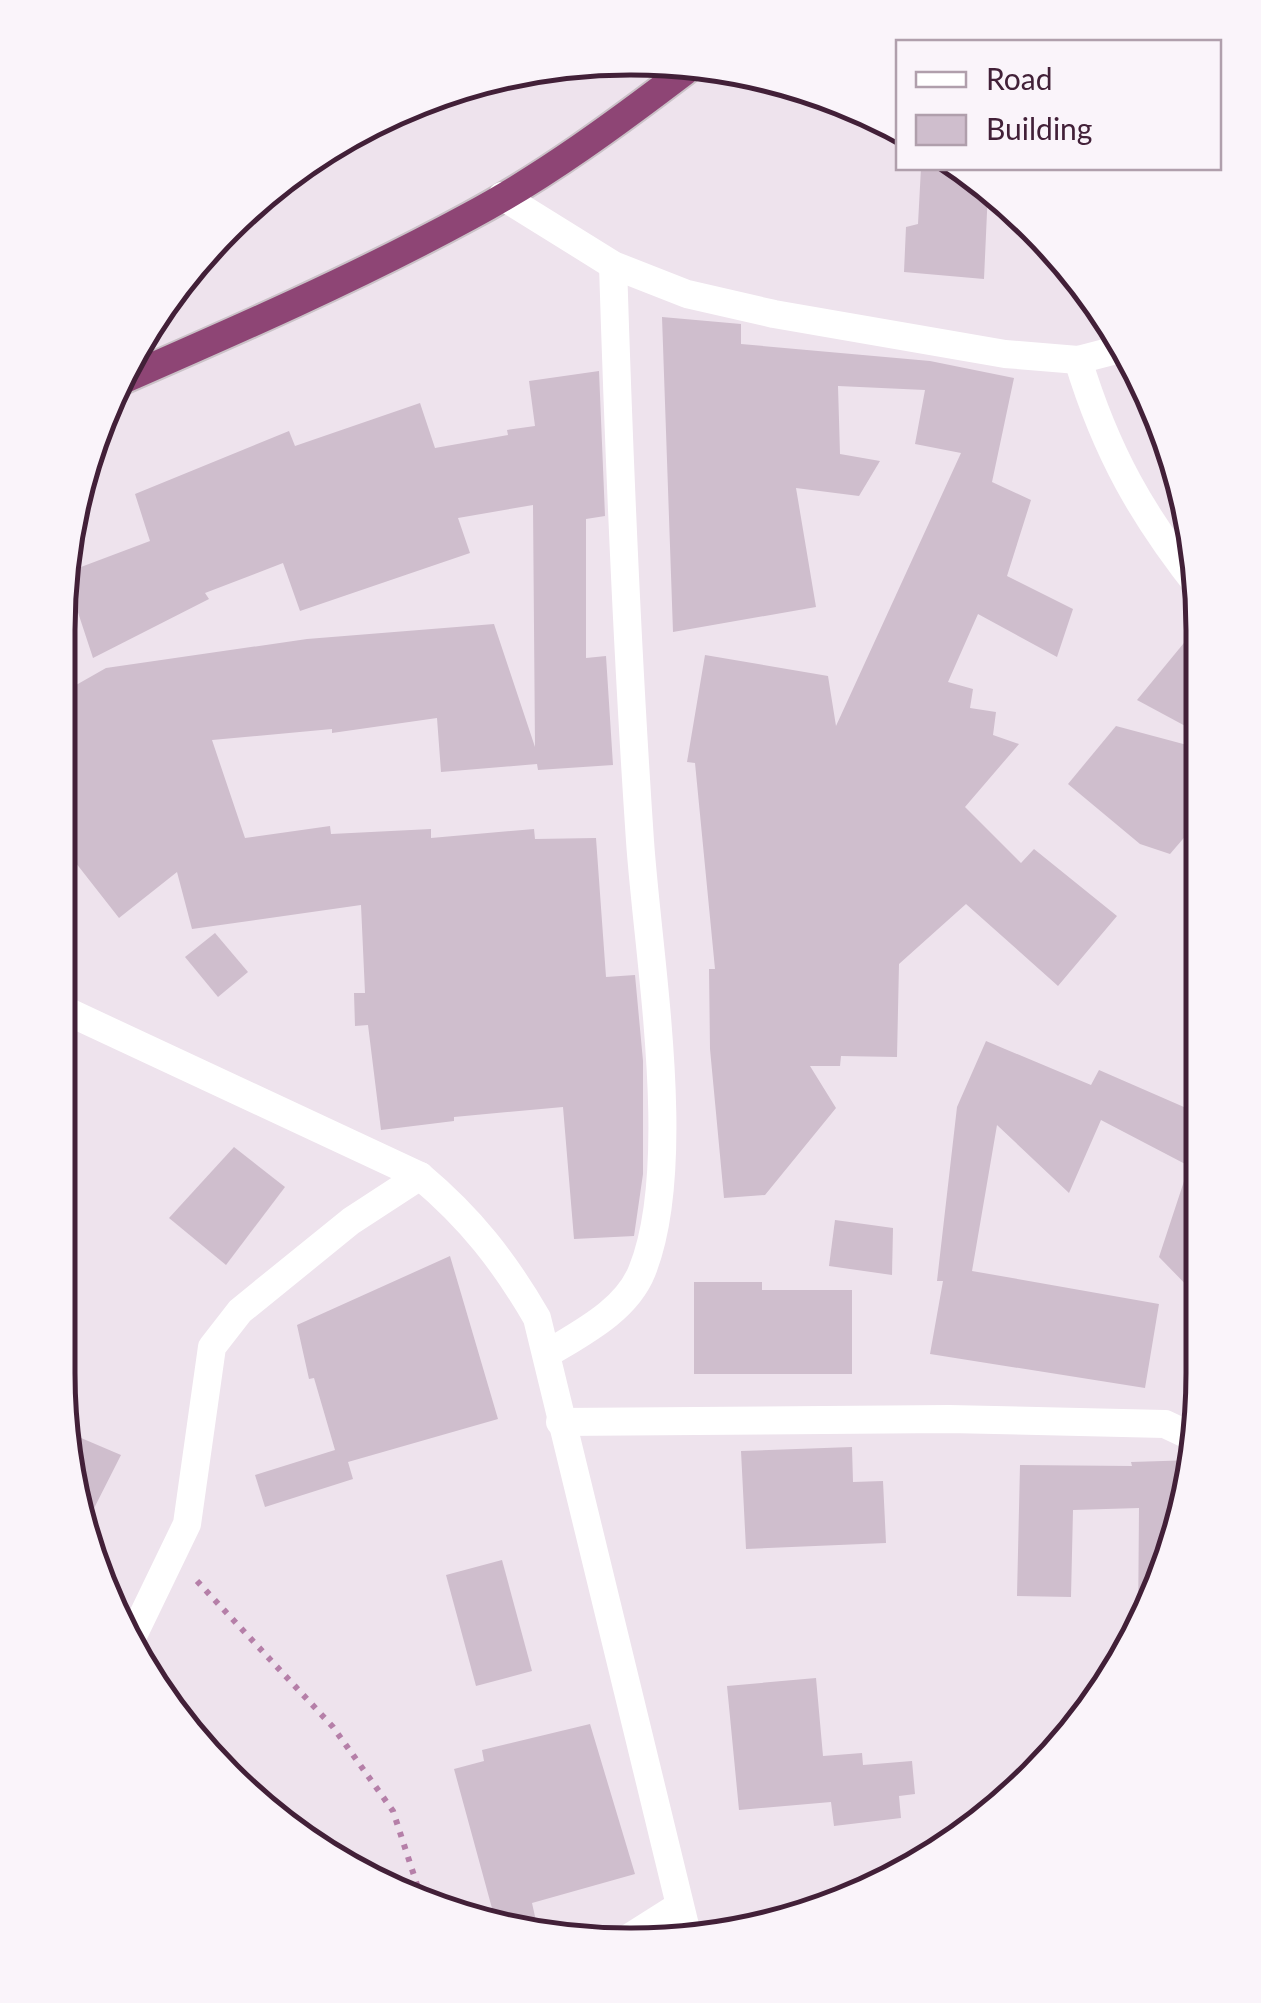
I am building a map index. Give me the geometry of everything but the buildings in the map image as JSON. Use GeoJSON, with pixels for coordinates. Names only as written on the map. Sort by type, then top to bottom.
{"type":"FeatureCollection","features":[{"type":"Feature","properties":{"kind":"highway"},"geometry":{"type":"LineString","coordinates":[[138,373],[280,311],[502,196],[677,77]]}},
{"type":"Feature","properties":{"kind":"street"},"geometry":{"type":"LineString","coordinates":[[502,196],[613,266],[687,294],[774,314],[1005,354],[1078,360],[1111,351]]}},
{"type":"Feature","properties":{"kind":"street"},"geometry":{"type":"LineString","coordinates":[[547,1354],[606,1318],[642,1273],[659,1190],[660,1065],[624,579],[613,266]]}},
{"type":"Feature","properties":{"kind":"street"},"geometry":{"type":"LineString","coordinates":[[1078,360],[1113,460],[1157,535],[1182,566]]}},
{"type":"Feature","properties":{"kind":"street"},"geometry":{"type":"LineString","coordinates":[[75,1015],[420,1176],[465,1214],[502,1259],[537,1318],[547,1354],[560,1422],[685,1925]]}},
{"type":"Feature","properties":{"kind":"street"},"geometry":{"type":"LineString","coordinates":[[137,1627],[187,1524],[212,1347],[240,1311],[351,1221],[420,1176]]}},
{"type":"Feature","properties":{"kind":"street"},"geometry":{"type":"LineString","coordinates":[[560,1422],[912,1419],[1165,1424],[1182,1432]]}},
{"type":"Feature","properties":{"kind":"street"},"geometry":{"type":"LineString","coordinates":[[646,1928],[680,1906]]}},
{"type":"Feature","properties":{"kind":"path"},"geometry":{"type":"LineString","coordinates":[[172,1554],[344,1741],[393,1811],[417,1886]]}}]}
